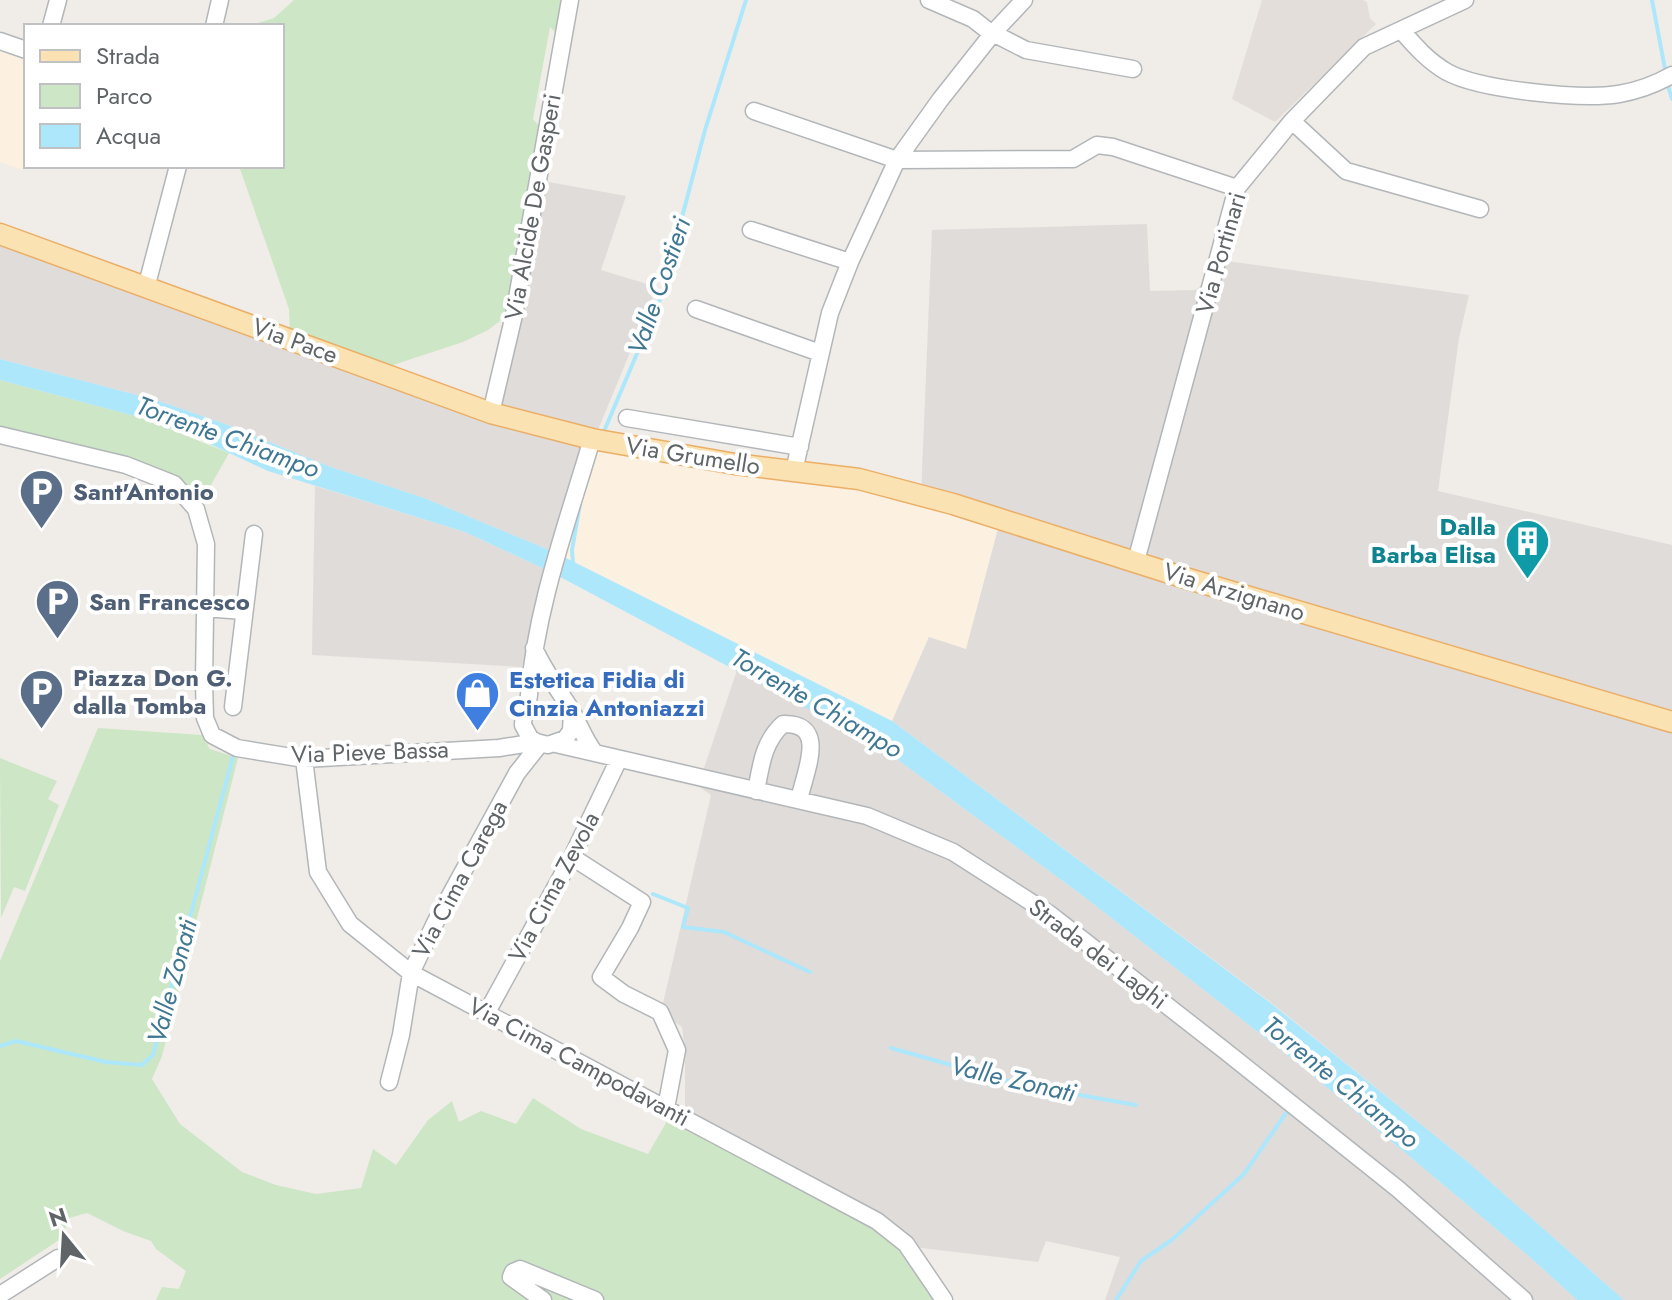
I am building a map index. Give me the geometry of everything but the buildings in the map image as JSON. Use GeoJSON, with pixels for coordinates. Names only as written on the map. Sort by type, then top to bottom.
{"type":"FeatureCollection","features":[{"type":"Feature","properties":{"kind":"main road","name":"Via Pace"},"geometry":{"type":"LineString","coordinates":[[0,234],[491,413],[592,439]]}},
{"type":"Feature","properties":{"kind":"main road","name":"Via Grumello"},"geometry":{"type":"LineString","coordinates":[[592,439],[794,471]]}},
{"type":"Feature","properties":{"kind":"main road","name":"Via Arzignano"},"geometry":{"type":"LineString","coordinates":[[794,471],[859,479],[939,500],[1672,722]]}},
{"type":"Feature","properties":{"kind":"street"},"geometry":{"type":"LineString","coordinates":[[52,24],[58,0]]}},
{"type":"Feature","properties":{"kind":"street","name":"Via Alcide De Gasperi"},"geometry":{"type":"LineString","coordinates":[[491,413],[514,315],[570,0]]}},
{"type":"Feature","properties":{"kind":"street"},"geometry":{"type":"LineString","coordinates":[[929,0],[973,19],[1026,50],[1133,69]]}},
{"type":"Feature","properties":{"kind":"street"},"geometry":{"type":"LineString","coordinates":[[794,471],[830,313],[897,160],[993,33],[1024,0]]}},
{"type":"Feature","properties":{"kind":"street","name":"Via Portinari"},"geometry":{"type":"LineString","coordinates":[[1136,561],[1237,188],[1292,121],[1364,47],[1465,0]]}},
{"type":"Feature","properties":{"kind":"street"},"geometry":{"type":"LineString","coordinates":[[214,24],[216,1]]}},
{"type":"Feature","properties":{"kind":"street"},"geometry":{"type":"LineString","coordinates":[[1401,30],[1432,63],[1470,81],[1583,97],[1619,94],[1657,83],[1672,75]]}},
{"type":"Feature","properties":{"kind":"street"},"geometry":{"type":"LineString","coordinates":[[0,41],[24,49]]}},
{"type":"Feature","properties":{"kind":"street"},"geometry":{"type":"LineString","coordinates":[[754,111],[897,160],[1073,159],[1097,145],[1113,147],[1237,188]]}},
{"type":"Feature","properties":{"kind":"street"},"geometry":{"type":"LineString","coordinates":[[1292,121],[1346,171],[1480,209]]}},
{"type":"Feature","properties":{"kind":"street"},"geometry":{"type":"LineString","coordinates":[[146,288],[177,168]]}},
{"type":"Feature","properties":{"kind":"street"},"geometry":{"type":"LineString","coordinates":[[751,230],[850,262]]}},
{"type":"Feature","properties":{"kind":"street"},"geometry":{"type":"LineString","coordinates":[[696,309],[820,353]]}},
{"type":"Feature","properties":{"kind":"street"},"geometry":{"type":"LineString","coordinates":[[627,418],[800,447]]}},
{"type":"Feature","properties":{"kind":"street"},"geometry":{"type":"LineString","coordinates":[[0,435],[126,465],[174,484],[196,509],[206,544],[204,608],[244,611]]}},
{"type":"Feature","properties":{"kind":"street"},"geometry":{"type":"LineString","coordinates":[[528,706],[530,667],[549,577],[592,439]]}},
{"type":"Feature","properties":{"kind":"street"},"geometry":{"type":"LineString","coordinates":[[233,707],[254,534]]}},
{"type":"Feature","properties":{"kind":"street","name":"Via Pieve Bassa"},"geometry":{"type":"LineString","coordinates":[[204,608],[205,718],[212,735],[237,748],[304,759],[544,744]]}},
{"type":"Feature","properties":{"kind":"street"},"geometry":{"type":"LineString","coordinates":[[534,648],[552,684],[595,753]]}},
{"type":"Feature","properties":{"kind":"street"},"geometry":{"type":"LineString","coordinates":[[553,696],[569,707],[571,731],[544,744],[530,738],[523,725],[524,715],[533,700],[553,696]]}},
{"type":"Feature","properties":{"kind":"street"},"geometry":{"type":"LineString","coordinates":[[756,791],[770,735],[783,724],[797,724],[807,731],[812,741],[799,800]]}},
{"type":"Feature","properties":{"kind":"street","name":"Via Pieve Bassa"},"geometry":{"type":"LineString","coordinates":[[485,747],[509,738],[523,725]]}},
{"type":"Feature","properties":{"kind":"street","name":"Strada dei Laghi"},"geometry":{"type":"LineString","coordinates":[[544,744],[867,816],[953,852],[1051,915],[1398,1189],[1524,1300]]}},
{"type":"Feature","properties":{"kind":"street","name":"Via Cima Carega"},"geometry":{"type":"LineString","coordinates":[[389,1082],[401,1035],[411,973],[517,773],[544,744]]}},
{"type":"Feature","properties":{"kind":"street","name":"Via Cima Carega"},"geometry":{"type":"LineString","coordinates":[[510,747],[517,755],[517,773]]}},
{"type":"Feature","properties":{"kind":"street","name":"Via Cima Campodavanti"},"geometry":{"type":"LineString","coordinates":[[304,759],[318,872],[350,924],[411,973],[877,1221],[906,1244],[944,1300]]}},
{"type":"Feature","properties":{"kind":"street","name":"Via Cima Zevola"},"geometry":{"type":"LineString","coordinates":[[486,1014],[572,857],[619,759]]}},
{"type":"Feature","properties":{"kind":"street"},"geometry":{"type":"LineString","coordinates":[[572,857],[642,902],[601,977],[624,994],[660,1012],[677,1050],[666,1108]]}},
{"type":"Feature","properties":{"kind":"street"},"geometry":{"type":"LineString","coordinates":[[0,1295],[58,1258]]}},
{"type":"Feature","properties":{"kind":"street"},"geometry":{"type":"LineString","coordinates":[[543,1300],[511,1277],[513,1272],[520,1269],[595,1300]]}},
{"type":"Feature","properties":{"kind":"shaded area"},"geometry":{"type":"Polygon","coordinates":[[[1262,0],[1363,0],[1367,2],[1370,18],[1376,24],[1275,122],[1232,99],[1262,0]]]}},
{"type":"Feature","properties":{"kind":"shaded area"},"geometry":{"type":"Polygon","coordinates":[[[0,43],[24,51],[23,170],[0,162],[0,43]]]}},
{"type":"Feature","properties":{"kind":"shaded area"},"geometry":{"type":"Polygon","coordinates":[[[532,179],[626,196],[601,270],[657,287],[593,442],[554,552],[424,498],[328,466],[228,425],[156,400],[0,359],[0,227],[158,280],[384,368],[492,403],[532,179]]]}},
{"type":"Feature","properties":{"kind":"shaded area"},"geometry":{"type":"Polygon","coordinates":[[[1147,224],[1150,291],[1196,290],[1227,261],[1469,295],[1459,338],[1438,491],[1672,545],[1672,1300],[1624,1300],[1469,1163],[1273,1004],[892,721],[929,637],[966,649],[999,525],[921,496],[932,230],[1147,224]]]}},
{"type":"Feature","properties":{"kind":"shaded area"},"geometry":{"type":"Polygon","coordinates":[[[593,442],[798,471],[999,525],[966,650],[929,637],[892,721],[554,552],[593,442]]]}},
{"type":"Feature","properties":{"kind":"shaded area"},"geometry":{"type":"Polygon","coordinates":[[[315,486],[465,532],[549,571],[522,667],[312,655],[315,486]]]}},
{"type":"Feature","properties":{"kind":"shaded area"},"geometry":{"type":"Polygon","coordinates":[[[737,670],[883,749],[1083,896],[1299,1064],[1577,1300],[1105,1300],[1120,1257],[1046,1241],[1038,1262],[905,1246],[685,1126],[682,1027],[661,1012],[711,795],[698,786],[737,670]]]}},
{"type":"Feature","properties":{"kind":"green space"},"geometry":{"type":"Polygon","coordinates":[[[294,0],[567,0],[562,39],[550,27],[533,119],[540,127],[518,307],[488,330],[463,342],[384,368],[290,333],[289,309],[240,168],[284,168],[284,24],[254,24],[274,18],[294,0]]]}},
{"type":"Feature","properties":{"kind":"green space"},"geometry":{"type":"Polygon","coordinates":[[[0,380],[142,418],[229,453],[194,515],[156,475],[0,436],[0,380]]]}},
{"type":"Feature","properties":{"kind":"green space"},"geometry":{"type":"Polygon","coordinates":[[[98,728],[202,735],[210,749],[238,758],[162,1056],[152,1079],[180,1124],[242,1172],[276,1185],[316,1194],[361,1188],[373,1149],[396,1165],[428,1120],[452,1101],[459,1122],[481,1111],[516,1124],[533,1098],[581,1129],[648,1154],[670,1116],[878,1224],[905,1246],[942,1300],[156,1300],[162,1287],[179,1289],[186,1271],[156,1249],[151,1241],[87,1213],[69,1218],[62,1238],[0,1279],[0,961],[98,728]]]}},
{"type":"Feature","properties":{"kind":"green space"},"geometry":{"type":"Polygon","coordinates":[[[0,758],[57,781],[48,799],[59,805],[25,891],[14,887],[1,918],[0,758]]]}},
{"type":"Feature","properties":{"kind":"water","name":"Torrente Chiampo"},"geometry":{"type":"Polygon","coordinates":[[[0,359],[156,400],[228,425],[328,466],[424,498],[554,552],[892,721],[1272,1004],[1469,1163],[1624,1300],[1577,1300],[1299,1064],[1083,896],[883,749],[549,571],[465,532],[268,471],[199,439],[142,418],[0,380],[0,359]]]}},
{"type":"Feature","properties":{"kind":"waterway","name":"Valle Costieri"},"geometry":{"type":"LineString","coordinates":[[602,436],[661,297],[705,130],[746,0]]}},
{"type":"Feature","properties":{"kind":"waterway"},"geometry":{"type":"LineString","coordinates":[[1652,0],[1665,69]]}},
{"type":"Feature","properties":{"kind":"waterway"},"geometry":{"type":"LineString","coordinates":[[1668,86],[1672,99]]}},
{"type":"Feature","properties":{"kind":"waterway","name":"Valle Costieri"},"geometry":{"type":"LineString","coordinates":[[573,563],[572,550],[580,504]]}},
{"type":"Feature","properties":{"kind":"waterway","name":"Valle Zonati"},"geometry":{"type":"LineString","coordinates":[[0,1046],[16,1041],[106,1062],[142,1065],[153,1055],[234,753]]}},
{"type":"Feature","properties":{"kind":"waterway","name":"Valle Zonati"},"geometry":{"type":"LineString","coordinates":[[653,894],[688,908],[683,927],[724,932],[810,972]]}},
{"type":"Feature","properties":{"kind":"waterway","name":"Valle Zonati"},"geometry":{"type":"LineString","coordinates":[[891,1048],[1022,1085],[1136,1105]]}},
{"type":"Feature","properties":{"kind":"waterway"},"geometry":{"type":"LineString","coordinates":[[1116,1300],[1141,1261],[1173,1239],[1244,1174],[1286,1113]]}},
{"type":"Feature","properties":{"kind":"place","name":"Sant'Antonio"},"geometry":{"type":"Point","coordinates":[42,531]}},
{"type":"Feature","properties":{"kind":"place","name":"Dalla Barba Elisa"},"geometry":{"type":"Point","coordinates":[1527,580]}},
{"type":"Feature","properties":{"kind":"place","name":"San Francesco"},"geometry":{"type":"Point","coordinates":[58,641]}},
{"type":"Feature","properties":{"kind":"place","name":"Piazza Don G. dalla Tomba"},"geometry":{"type":"Point","coordinates":[42,731]}},
{"type":"Feature","properties":{"kind":"place","name":"Estetica Fidia di Cinzia Antoniazzi"},"geometry":{"type":"Point","coordinates":[478,733]}}]}
